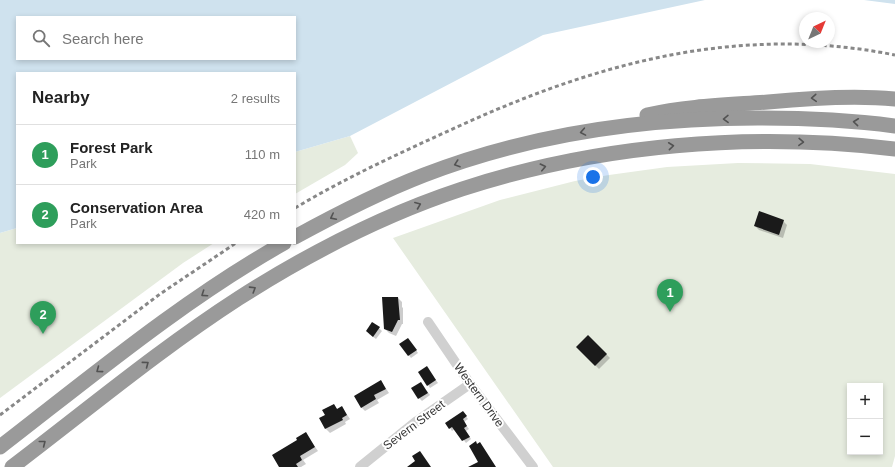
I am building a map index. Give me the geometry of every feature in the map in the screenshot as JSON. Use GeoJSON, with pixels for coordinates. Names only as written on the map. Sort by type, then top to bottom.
{"type":"FeatureCollection","features":[{"type":"Feature","properties":{"kind":"highway"},"geometry":{"type":"LineString","coordinates":[[601,129],[638,117],[697,106],[825,98],[863,97],[895,99]]}},
{"type":"Feature","properties":{"kind":"highway"},"geometry":{"type":"LineString","coordinates":[[296,236],[361,203],[426,174],[494,152],[558,137],[601,129],[673,121],[746,118],[817,119],[895,126]]}},
{"type":"Feature","properties":{"kind":"highway"},"geometry":{"type":"LineString","coordinates":[[12,467],[158,355],[256,287],[301,261],[398,213],[461,189],[497,178],[602,155],[673,146],[743,142],[779,142],[849,145],[895,149]]}},
{"type":"Feature","properties":{"kind":"highway"},"geometry":{"type":"LineString","coordinates":[[0,446],[175,314],[234,273],[282,244]]}},
{"type":"Feature","properties":{"kind":"street","name":"Western Drive"},"geometry":{"type":"LineString","coordinates":[[428,322],[470,384],[533,467]]}},
{"type":"Feature","properties":{"kind":"street","name":"Severn Street"},"geometry":{"type":"LineString","coordinates":[[360,467],[417,421],[470,384]]}},
{"type":"Feature","properties":{"kind":"shaded area"},"geometry":{"type":"Polygon","coordinates":[[[350,136],[358,153],[345,165],[296,193],[296,152],[350,136]]]}},
{"type":"Feature","properties":{"kind":"shaded area"},"geometry":{"type":"Polygon","coordinates":[[[738,163],[810,164],[895,174],[895,456],[892,467],[553,467],[393,238],[500,200],[575,181],[667,167],[738,163]]]}},
{"type":"Feature","properties":{"kind":"shaded area"},"geometry":{"type":"Polygon","coordinates":[[[16,228],[16,244],[212,244],[183,263],[0,398],[0,233],[16,228]]]}},
{"type":"Feature","properties":{"kind":"water"},"geometry":{"type":"Polygon","coordinates":[[[0,0],[705,0],[543,35],[350,136],[296,152],[296,72],[16,72],[16,228],[0,233],[0,0]]]}},
{"type":"Feature","properties":{"kind":"water"},"geometry":{"type":"Polygon","coordinates":[[[864,0],[895,0],[895,4],[864,0]]]}},
{"type":"Feature","properties":{"kind":"building"},"geometry":{"type":"Polygon","coordinates":[[[759,211],[784,220],[779,235],[754,226],[759,211]]]}},
{"type":"Feature","properties":{"kind":"building"},"geometry":{"type":"Polygon","coordinates":[[[382,297],[398,297],[400,320],[398,320],[392,332],[384,329],[382,297]]]}},
{"type":"Feature","properties":{"kind":"building"},"geometry":{"type":"Polygon","coordinates":[[[372,322],[380,327],[373,337],[366,331],[372,322]]]}},
{"type":"Feature","properties":{"kind":"building"},"geometry":{"type":"Polygon","coordinates":[[[588,335],[607,354],[595,366],[576,347],[588,335]]]}},
{"type":"Feature","properties":{"kind":"building"},"geometry":{"type":"Polygon","coordinates":[[[408,338],[417,350],[408,356],[399,344],[408,338]]]}},
{"type":"Feature","properties":{"kind":"building"},"geometry":{"type":"Polygon","coordinates":[[[427,366],[436,380],[427,386],[418,372],[427,366]]]}},
{"type":"Feature","properties":{"kind":"building"},"geometry":{"type":"Polygon","coordinates":[[[381,380],[386,389],[374,395],[376,399],[361,408],[354,396],[381,380]]]}},
{"type":"Feature","properties":{"kind":"building"},"geometry":{"type":"Polygon","coordinates":[[[421,382],[428,393],[418,399],[411,388],[421,382]]]}},
{"type":"Feature","properties":{"kind":"building"},"geometry":{"type":"Polygon","coordinates":[[[334,404],[337,409],[342,406],[347,415],[342,418],[343,420],[325,429],[319,418],[325,415],[322,410],[334,404]]]}},
{"type":"Feature","properties":{"kind":"building"},"geometry":{"type":"Polygon","coordinates":[[[463,411],[467,416],[463,419],[467,426],[464,428],[470,437],[462,441],[452,427],[449,429],[445,423],[463,411]]]}},
{"type":"Feature","properties":{"kind":"building"},"geometry":{"type":"Polygon","coordinates":[[[306,432],[315,447],[300,456],[302,460],[296,464],[298,467],[279,467],[272,455],[297,440],[296,438],[306,432]]]}},
{"type":"Feature","properties":{"kind":"building"},"geometry":{"type":"Polygon","coordinates":[[[476,441],[477,444],[480,442],[496,467],[468,467],[478,462],[469,446],[476,441]]]}},
{"type":"Feature","properties":{"kind":"building"},"geometry":{"type":"Polygon","coordinates":[[[420,451],[431,467],[407,467],[415,461],[412,456],[420,451]]]}},
{"type":"Feature","properties":{"kind":"railway"},"geometry":{"type":"LineString","coordinates":[[296,207],[395,155],[457,127],[510,104],[563,84],[617,67],[671,55],[725,47],[781,44],[837,47],[895,55]]}},
{"type":"Feature","properties":{"kind":"railway"},"geometry":{"type":"LineString","coordinates":[[0,415],[160,294],[235,244]]}},
{"type":"Feature","properties":{"kind":"place","name":"Forest Park"},"geometry":{"type":"Point","coordinates":[670,312]}},
{"type":"Feature","properties":{"kind":"place","name":"Conservation Area"},"geometry":{"type":"Point","coordinates":[43,334]}}]}
